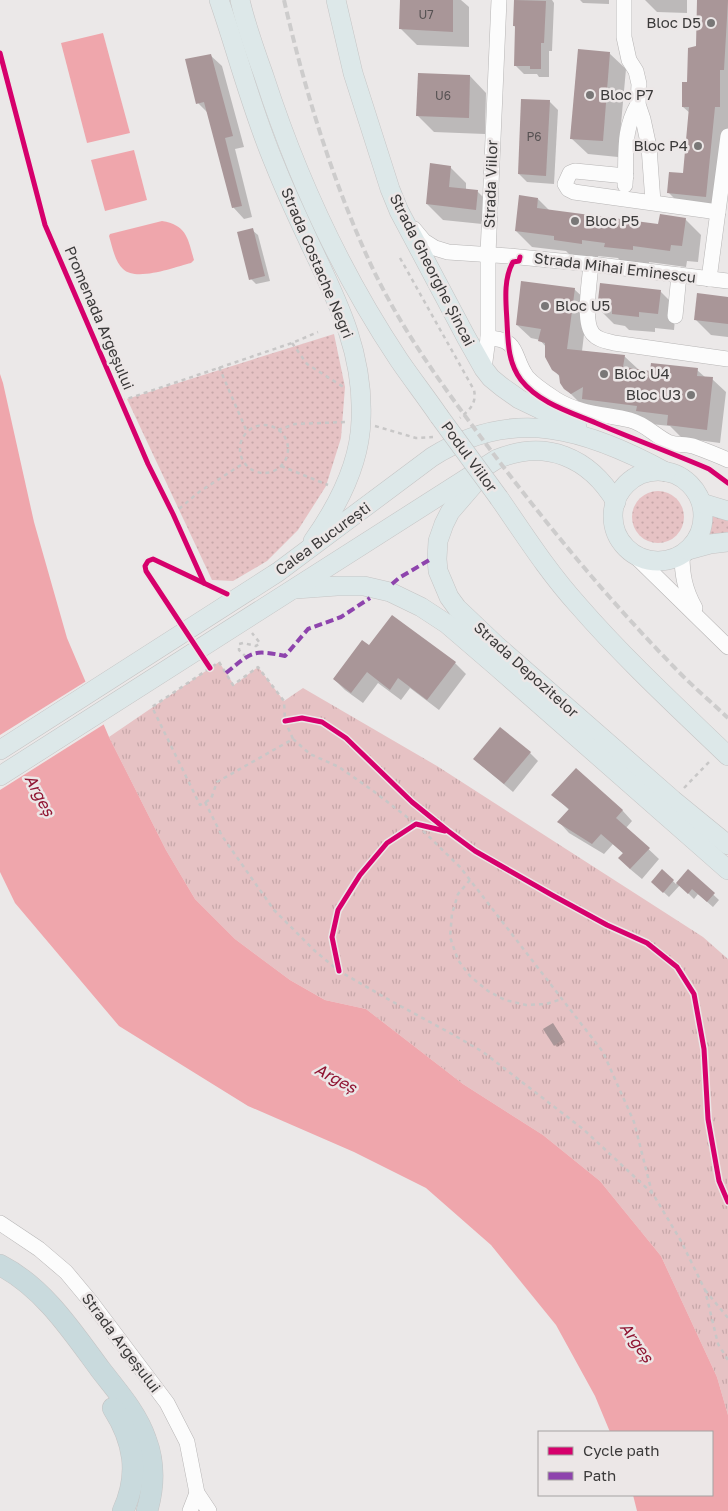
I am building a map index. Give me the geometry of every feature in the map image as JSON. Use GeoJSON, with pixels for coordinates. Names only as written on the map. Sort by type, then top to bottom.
{"type":"FeatureCollection","features":[{"type":"Feature","properties":{"kind":"highway"},"geometry":{"type":"LineString","coordinates":[[0,1265],[30,1285],[53,1308],[114,1387],[140,1426],[150,1453],[153,1473],[151,1497],[147,1511]]}},
{"type":"Feature","properties":{"kind":"highway"},"geometry":{"type":"LineString","coordinates":[[0,1279],[21,1294],[40,1313],[96,1384],[121,1421],[129,1439],[133,1469],[131,1487],[123,1511]]}},
{"type":"Feature","properties":{"kind":"main road","name":"Strada Costache Negri"},"geometry":{"type":"LineString","coordinates":[[219,0],[253,108],[274,162],[295,213],[335,296],[348,330],[361,387],[361,422],[356,453],[346,483],[334,506],[304,553]]}},
{"type":"Feature","properties":{"kind":"main road","name":"Strada Gheorghe Șincai"},"geometry":{"type":"LineString","coordinates":[[336,0],[353,73],[390,189],[399,211],[484,368],[492,378],[518,399],[567,421],[609,444]]}},
{"type":"Feature","properties":{"kind":"main road","name":"Strada Costache Negri"},"geometry":{"type":"LineString","coordinates":[[240,1],[284,134],[335,248],[362,299],[395,353],[440,416]]}},
{"type":"Feature","properties":{"kind":"main road","name":"Podul Viilor"},"geometry":{"type":"LineString","coordinates":[[440,416],[546,565],[577,604],[636,666],[724,753]]}},
{"type":"Feature","properties":{"kind":"main road","name":"Calea București"},"geometry":{"type":"LineString","coordinates":[[0,750],[278,572],[432,457],[449,446],[468,438],[492,431],[538,427],[574,434],[609,444],[629,452],[666,472]]}},
{"type":"Feature","properties":{"kind":"main road","name":"Calea București"},"geometry":{"type":"LineString","coordinates":[[0,776],[241,629],[292,590],[497,459],[509,454],[523,452],[558,453],[571,458],[596,476],[608,489],[616,502]]}},
{"type":"Feature","properties":{"kind":"main road","name":"Strada Depozitelor"},"geometry":{"type":"LineString","coordinates":[[497,459],[454,507],[440,533],[437,560],[438,571],[449,597],[457,608],[490,639],[673,800],[728,845]]}},
{"type":"Feature","properties":{"kind":"main road"},"geometry":{"type":"LineString","coordinates":[[650,472],[666,472],[674,474],[694,489],[702,504],[704,517],[702,530],[694,544],[674,559],[647,560],[625,547],[617,534],[613,518],[616,502],[623,488],[635,478],[650,472]]}},
{"type":"Feature","properties":{"kind":"main road"},"geometry":{"type":"LineString","coordinates":[[702,504],[728,511]]}},
{"type":"Feature","properties":{"kind":"main road"},"geometry":{"type":"LineString","coordinates":[[685,552],[710,544],[728,542]]}},
{"type":"Feature","properties":{"kind":"main road","name":"Strada Depozitelor"},"geometry":{"type":"LineString","coordinates":[[292,590],[364,586],[406,598],[434,615],[497,667],[728,870]]}},
{"type":"Feature","properties":{"kind":"street","name":"Strada Viilor"},"geometry":{"type":"LineString","coordinates":[[484,368],[488,338],[488,254],[499,0]]}},
{"type":"Feature","properties":{"kind":"street"},"geometry":{"type":"LineString","coordinates":[[624,0],[624,37],[629,60],[636,71],[639,84],[638,104],[649,147],[653,202]]}},
{"type":"Feature","properties":{"kind":"street"},"geometry":{"type":"LineString","coordinates":[[625,198],[628,126],[638,104]]}},
{"type":"Feature","properties":{"kind":"street"},"geometry":{"type":"LineString","coordinates":[[710,279],[728,136]]}},
{"type":"Feature","properties":{"kind":"street"},"geometry":{"type":"LineString","coordinates":[[626,176],[575,171],[570,173],[565,184],[568,189],[574,192],[718,212]]}},
{"type":"Feature","properties":{"kind":"street","name":"Strada Mihai Eminescu"},"geometry":{"type":"LineString","coordinates":[[399,211],[424,241],[435,248],[448,252],[591,264],[728,281]]}},
{"type":"Feature","properties":{"kind":"street"},"geometry":{"type":"LineString","coordinates":[[591,264],[587,316],[589,328],[600,340],[728,359]]}},
{"type":"Feature","properties":{"kind":"street"},"geometry":{"type":"LineString","coordinates":[[675,316],[679,275]]}},
{"type":"Feature","properties":{"kind":"street"},"geometry":{"type":"LineString","coordinates":[[488,338],[498,338],[506,341],[514,348],[519,363],[528,377],[558,400],[574,408],[597,415],[631,420],[668,442],[691,446],[728,460]]}},
{"type":"Feature","properties":{"kind":"street"},"geometry":{"type":"LineString","coordinates":[[631,552],[728,647]]}},
{"type":"Feature","properties":{"kind":"street"},"geometry":{"type":"LineString","coordinates":[[685,552],[684,583],[695,608],[707,625]]}},
{"type":"Feature","properties":{"kind":"street","name":"Strada Argeșului"},"geometry":{"type":"LineString","coordinates":[[0,1223],[39,1249],[66,1272],[167,1403],[187,1442],[197,1493],[209,1511]]}},
{"type":"Feature","properties":{"kind":"street"},"geometry":{"type":"LineString","coordinates":[[190,1511],[197,1493]]}},
{"type":"Feature","properties":{"kind":"path"},"geometry":{"type":"LineString","coordinates":[[121,401],[292,343],[318,332]]}},
{"type":"Feature","properties":{"kind":"path"},"geometry":{"type":"LineString","coordinates":[[292,343],[307,364],[347,389]]}},
{"type":"Feature","properties":{"kind":"path"},"geometry":{"type":"LineString","coordinates":[[219,367],[247,432]]}},
{"type":"Feature","properties":{"kind":"path"},"geometry":{"type":"LineString","coordinates":[[259,425],[265,425],[278,430],[284,436],[288,451],[281,466],[266,473],[250,469],[244,463],[241,457],[240,444],[242,437],[247,432],[259,425]]}},
{"type":"Feature","properties":{"kind":"path"},"geometry":{"type":"LineString","coordinates":[[173,514],[199,492],[244,463]]}},
{"type":"Feature","properties":{"kind":"path"},"geometry":{"type":"LineString","coordinates":[[281,466],[333,487]]}},
{"type":"Feature","properties":{"kind":"path"},"geometry":{"type":"LineString","coordinates":[[169,506],[177,523]]}},
{"type":"Feature","properties":{"kind":"path"},"geometry":{"type":"LineString","coordinates":[[241,629],[260,643],[256,646],[239,644],[239,650],[246,657]]}},
{"type":"Feature","properties":{"kind":"path"},"geometry":{"type":"LineString","coordinates":[[205,660],[210,668]]}},
{"type":"Feature","properties":{"kind":"path"},"geometry":{"type":"LineString","coordinates":[[294,739],[217,782],[211,800],[200,805],[152,708],[219,662],[234,685],[258,667],[284,702],[285,721],[294,739],[310,754],[339,767],[416,824],[460,867],[603,1052],[634,1122],[653,1194],[681,1241],[705,1290],[718,1344],[728,1367]]}},
{"type":"Feature","properties":{"kind":"path"},"geometry":{"type":"LineString","coordinates":[[285,721],[294,719]]}},
{"type":"Feature","properties":{"kind":"path"},"geometry":{"type":"LineString","coordinates":[[673,800],[724,753]]}},
{"type":"Feature","properties":{"kind":"path"},"geometry":{"type":"LineString","coordinates":[[206,802],[222,836],[274,910],[315,951],[339,971],[483,1052],[583,1129],[653,1194]]}},
{"type":"Feature","properties":{"kind":"path"},"geometry":{"type":"LineString","coordinates":[[409,829],[416,824],[424,826]]}},
{"type":"Feature","properties":{"kind":"path"},"geometry":{"type":"LineString","coordinates":[[470,880],[458,894],[452,914],[450,937],[458,960],[470,976],[488,991],[505,1000],[526,1005],[546,1004],[562,999]]}},
{"type":"Feature","properties":{"kind":"path"},"geometry":{"type":"LineString","coordinates":[[337,962],[339,971]]}},
{"type":"Feature","properties":{"kind":"path"},"geometry":{"type":"LineString","coordinates":[[705,1290],[728,1318]]}},
{"type":"Feature","properties":{"kind":"path"},"geometry":{"type":"LineString","coordinates":[[718,1344],[728,1360]]}},
{"type":"Feature","properties":{"kind":"green space"},"geometry":{"type":"Polygon","coordinates":[[[334,334],[345,387],[341,438],[326,486],[298,530],[267,561],[233,581],[212,580],[127,399],[334,334]]]}},
{"type":"Feature","properties":{"kind":"green space"},"geometry":{"type":"Polygon","coordinates":[[[658,491],[672,495],[680,503],[684,517],[680,531],[672,539],[658,543],[644,539],[636,531],[632,517],[636,503],[644,495],[658,491]]]}},
{"type":"Feature","properties":{"kind":"green space"},"geometry":{"type":"Polygon","coordinates":[[[703,511],[728,511],[728,542],[688,550],[702,530],[703,511]]]}},
{"type":"Feature","properties":{"kind":"green space"},"geometry":{"type":"Polygon","coordinates":[[[219,662],[234,685],[258,667],[284,701],[303,688],[437,766],[703,937],[728,959],[728,1415],[717,1377],[661,1256],[600,1181],[543,1135],[463,1084],[366,1009],[325,1000],[290,980],[235,939],[195,899],[166,850],[109,737],[219,662]]]}},
{"type":"Feature","properties":{"kind":"water"},"geometry":{"type":"Polygon","coordinates":[[[103,33],[130,133],[87,143],[61,43],[103,33]]]}},
{"type":"Feature","properties":{"kind":"water"},"geometry":{"type":"Polygon","coordinates":[[[134,150],[147,200],[105,211],[91,160],[134,150]]]}},
{"type":"Feature","properties":{"kind":"water"},"geometry":{"type":"Polygon","coordinates":[[[162,221],[177,226],[182,230],[188,239],[194,260],[191,263],[146,274],[129,273],[123,269],[114,254],[110,234],[162,221]]]}},
{"type":"Feature","properties":{"kind":"water","name":"Argeș"},"geometry":{"type":"Polygon","coordinates":[[[0,374],[34,522],[67,638],[109,737],[166,850],[195,899],[235,939],[290,980],[325,1000],[366,1009],[463,1084],[543,1135],[600,1181],[661,1256],[717,1377],[728,1415],[728,1511],[637,1511],[633,1496],[713,1496],[713,1431],[610,1431],[595,1396],[556,1325],[491,1245],[426,1188],[354,1152],[248,1106],[119,1026],[15,903],[0,872],[0,374]]]}},
{"type":"Feature","properties":{"kind":"pier"},"geometry":{"type":"Polygon","coordinates":[[[88,680],[106,723],[0,790],[0,735],[88,680]]]}},
{"type":"Feature","properties":{"kind":"building"},"geometry":{"type":"Polygon","coordinates":[[[400,0],[453,0],[453,32],[399,29],[400,0]]]}},
{"type":"Feature","properties":{"kind":"building"},"geometry":{"type":"Polygon","coordinates":[[[514,0],[546,1],[544,43],[541,43],[541,69],[530,69],[530,66],[514,66],[514,0]]]}},
{"type":"Feature","properties":{"kind":"building"},"geometry":{"type":"Polygon","coordinates":[[[697,0],[728,0],[724,70],[720,70],[720,107],[715,107],[706,197],[667,193],[669,172],[683,173],[689,107],[682,107],[682,82],[687,82],[688,48],[696,46],[697,0]]]}},
{"type":"Feature","properties":{"kind":"building","name":"Bloc P7"},"geometry":{"type":"Polygon","coordinates":[[[578,49],[610,52],[603,141],[570,139],[578,49]]]}},
{"type":"Feature","properties":{"kind":"building"},"geometry":{"type":"Polygon","coordinates":[[[211,54],[233,136],[225,138],[242,206],[232,208],[204,102],[196,104],[185,59],[211,54]]]}},
{"type":"Feature","properties":{"kind":"building"},"geometry":{"type":"Polygon","coordinates":[[[418,73],[470,75],[469,118],[416,116],[418,73]]]}},
{"type":"Feature","properties":{"kind":"building"},"geometry":{"type":"Polygon","coordinates":[[[521,99],[550,100],[546,176],[518,174],[521,99]]]}},
{"type":"Feature","properties":{"kind":"building"},"geometry":{"type":"Polygon","coordinates":[[[430,163],[451,166],[449,187],[478,190],[476,210],[426,204],[430,163]]]}},
{"type":"Feature","properties":{"kind":"building","name":"Bloc P5"},"geometry":{"type":"Polygon","coordinates":[[[519,195],[538,198],[537,208],[658,224],[660,214],[686,218],[682,246],[671,245],[670,251],[633,246],[633,250],[604,247],[605,243],[582,240],[582,244],[554,240],[554,236],[515,231],[519,195]]]}},
{"type":"Feature","properties":{"kind":"building"},"geometry":{"type":"Polygon","coordinates":[[[253,228],[265,276],[249,280],[237,232],[253,228]]]}},
{"type":"Feature","properties":{"kind":"building"},"geometry":{"type":"Polygon","coordinates":[[[521,281],[575,288],[567,349],[625,355],[623,367],[650,371],[651,363],[698,368],[697,376],[713,377],[707,430],[667,425],[668,415],[636,411],[637,406],[582,399],[583,387],[571,394],[564,389],[560,383],[559,375],[552,370],[545,357],[545,343],[538,341],[541,329],[516,325],[521,281]]]}},
{"type":"Feature","properties":{"kind":"building"},"geometry":{"type":"Polygon","coordinates":[[[600,283],[661,290],[658,314],[639,312],[639,317],[612,314],[612,310],[597,309],[600,283]]]}},
{"type":"Feature","properties":{"kind":"building"},"geometry":{"type":"Polygon","coordinates":[[[697,293],[728,297],[728,324],[694,320],[697,293]]]}},
{"type":"Feature","properties":{"kind":"building"},"geometry":{"type":"Polygon","coordinates":[[[392,615],[456,662],[427,700],[398,678],[390,690],[367,672],[351,693],[333,679],[362,640],[369,645],[392,615]]]}},
{"type":"Feature","properties":{"kind":"building"},"geometry":{"type":"Polygon","coordinates":[[[500,727],[531,752],[504,784],[473,759],[500,727]]]}},
{"type":"Feature","properties":{"kind":"building"},"geometry":{"type":"Polygon","coordinates":[[[576,768],[623,810],[616,818],[650,848],[630,869],[618,858],[623,853],[601,834],[592,844],[557,822],[569,809],[551,795],[576,768]]]}},
{"type":"Feature","properties":{"kind":"building"},"geometry":{"type":"Polygon","coordinates":[[[662,869],[674,880],[663,893],[651,882],[662,869]]]}},
{"type":"Feature","properties":{"kind":"building"},"geometry":{"type":"Polygon","coordinates":[[[688,869],[715,893],[707,902],[692,889],[688,894],[676,883],[688,869]]]}},
{"type":"Feature","properties":{"kind":"building"},"geometry":{"type":"Polygon","coordinates":[[[553,1023],[563,1039],[554,1046],[543,1029],[553,1023]]]}},
{"type":"Feature","properties":{"kind":"railway"},"geometry":{"type":"LineString","coordinates":[[284,0],[309,97],[341,192],[378,279],[419,350],[505,470],[575,556],[648,640],[728,718]]}},
{"type":"Feature","properties":{"kind":"marked path"},"geometry":{"type":"LineString","coordinates":[[392,584],[431,559]]}},
{"type":"Feature","properties":{"kind":"marked path"},"geometry":{"type":"LineString","coordinates":[[226,673],[253,654],[266,653],[285,656],[308,629],[341,617],[370,598]]}},
{"type":"Feature","properties":{"kind":"cycle path","name":"Promenada Argeșului"},"geometry":{"type":"LineString","coordinates":[[0,53],[45,225],[148,464],[204,583]]}},
{"type":"Feature","properties":{"kind":"cycle path"},"geometry":{"type":"LineString","coordinates":[[520,257],[519,261],[513,262],[506,284],[508,337],[513,367],[528,388],[556,406],[709,469],[728,483]]}},
{"type":"Feature","properties":{"kind":"cycle path"},"geometry":{"type":"LineString","coordinates":[[210,668],[146,571],[145,566],[148,561],[153,559],[227,594]]}},
{"type":"Feature","properties":{"kind":"cycle path"},"geometry":{"type":"LineString","coordinates":[[285,721],[302,718],[322,722],[346,738],[412,802],[475,851],[607,925],[647,943],[677,967],[694,994],[704,1049],[708,1119],[719,1181],[728,1202]]}},
{"type":"Feature","properties":{"kind":"cycle path"},"geometry":{"type":"LineString","coordinates":[[339,971],[332,937],[338,910],[360,875],[387,843],[416,824],[445,831]]}},
{"type":"Feature","properties":{"kind":"place","name":"Bloc D5"},"geometry":{"type":"Point","coordinates":[711,23]}},
{"type":"Feature","properties":{"kind":"place","name":"Bloc P7"},"geometry":{"type":"Point","coordinates":[590,95]}},
{"type":"Feature","properties":{"kind":"place","name":"Bloc P4"},"geometry":{"type":"Point","coordinates":[698,146]}},
{"type":"Feature","properties":{"kind":"place","name":"Bloc P5"},"geometry":{"type":"Point","coordinates":[575,221]}},
{"type":"Feature","properties":{"kind":"place","name":"Bloc U5"},"geometry":{"type":"Point","coordinates":[545,306]}},
{"type":"Feature","properties":{"kind":"place","name":"Bloc U4"},"geometry":{"type":"Point","coordinates":[604,374]}},
{"type":"Feature","properties":{"kind":"place","name":"Bloc U3"},"geometry":{"type":"Point","coordinates":[691,395]}}]}
